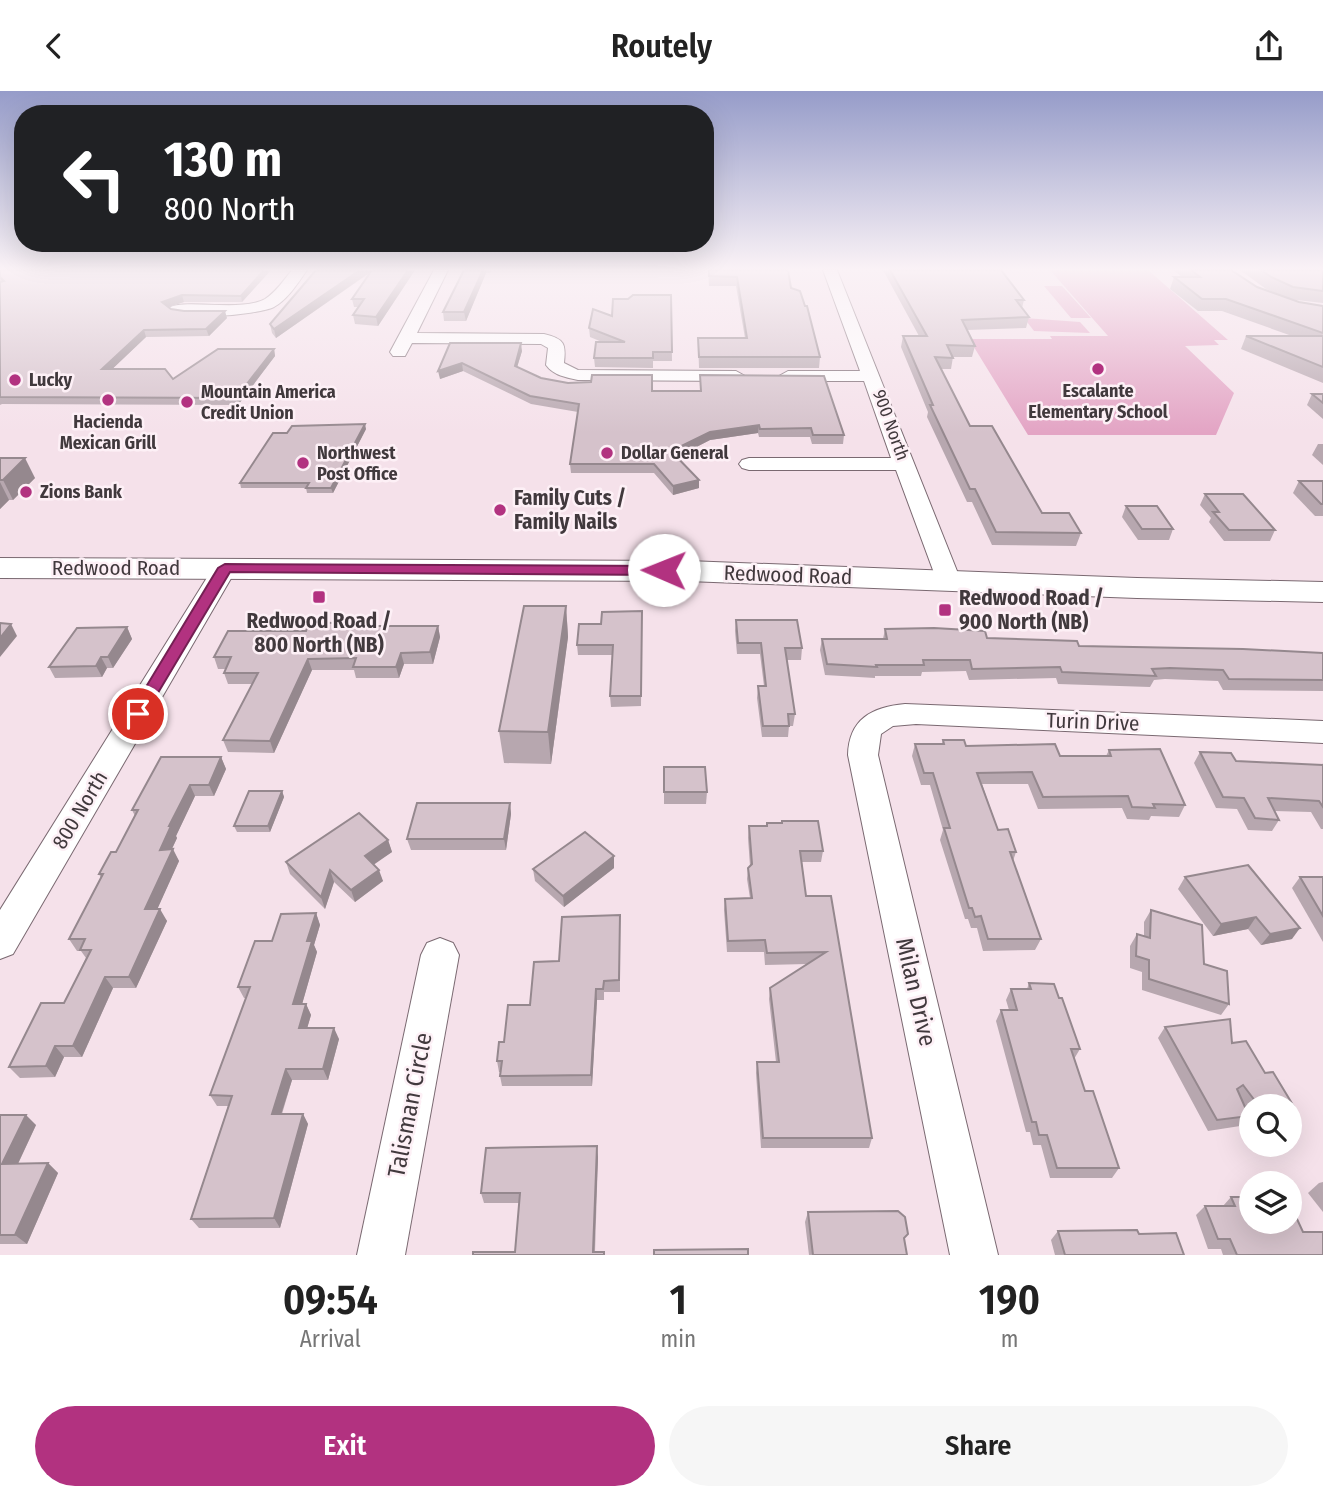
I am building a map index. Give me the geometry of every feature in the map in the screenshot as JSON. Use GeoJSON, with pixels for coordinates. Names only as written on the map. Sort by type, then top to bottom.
{"type":"FeatureCollection","features":[{"type":"Feature","properties":{"kind":"main road","name":"Redwood Road"},"geometry":{"type":"LineString","coordinates":[[0,568],[688,571],[1323,592]]}},
{"type":"Feature","properties":{"kind":"street"},"geometry":{"type":"LineString","coordinates":[[413,324],[402,346],[544,339],[556,346],[554,362],[558,369],[578,375],[872,376]]}},
{"type":"Feature","properties":{"kind":"street","name":"900 North"},"geometry":{"type":"LineString","coordinates":[[852,324],[950,581]]}},
{"type":"Feature","properties":{"kind":"street"},"geometry":{"type":"LineString","coordinates":[[749,464],[905,464]]}},
{"type":"Feature","properties":{"kind":"street","name":"800 North"},"geometry":{"type":"LineString","coordinates":[[0,943],[225,568]]}},
{"type":"Feature","properties":{"kind":"street","name":"Turin Drive"},"geometry":{"type":"LineString","coordinates":[[868,729],[883,718],[916,714],[1323,731]]}},
{"type":"Feature","properties":{"kind":"street","name":"Milan Drive"},"geometry":{"type":"LineString","coordinates":[[868,729],[863,737],[863,755],[974,1255]]}},
{"type":"Feature","properties":{"kind":"street","name":"Talisman Circle"},"geometry":{"type":"LineString","coordinates":[[381,1255],[440,954]]}},
{"type":"Feature","properties":{"kind":"shaded area"},"geometry":{"type":"Polygon","coordinates":[[[1029,324],[1082,324],[1090,333],[1034,331],[1029,324]]]}},
{"type":"Feature","properties":{"kind":"shaded area"},"geometry":{"type":"Polygon","coordinates":[[[1098,324],[1210,324],[1228,340],[1214,340],[1219,345],[1185,346],[1234,393],[1216,435],[1028,435],[969,339],[1108,336],[1098,324]]]}},
{"type":"Feature","properties":{"kind":"building"},"geometry":{"type":"Polygon","coordinates":[[[0,324],[211,324],[206,329],[144,330],[102,369],[165,369],[173,379],[218,349],[274,349],[236,398],[0,397],[0,324]]]}},
{"type":"Feature","properties":{"kind":"building"},"geometry":{"type":"Polygon","coordinates":[[[590,324],[672,324],[672,352],[653,352],[653,358],[594,358],[596,342],[625,342],[589,328],[590,324]]]}},
{"type":"Feature","properties":{"kind":"building"},"geometry":{"type":"Polygon","coordinates":[[[745,324],[812,324],[820,357],[699,357],[698,338],[747,338],[745,324]]]}},
{"type":"Feature","properties":{"kind":"building"},"geometry":{"type":"Polygon","coordinates":[[[920,324],[964,324],[975,346],[947,345],[953,358],[935,357],[970,426],[992,426],[1042,513],[1069,513],[1081,533],[996,532],[975,489],[970,489],[930,405],[933,405],[903,336],[927,336],[920,324]]]}},
{"type":"Feature","properties":{"kind":"building"},"geometry":{"type":"Polygon","coordinates":[[[1298,324],[1323,324],[1323,333],[1298,324]]]}},
{"type":"Feature","properties":{"kind":"building"},"geometry":{"type":"Polygon","coordinates":[[[1246,336],[1323,336],[1323,367],[1246,336]]]}},
{"type":"Feature","properties":{"kind":"building"},"geometry":{"type":"Polygon","coordinates":[[[450,343],[521,343],[515,366],[541,378],[568,383],[591,382],[592,375],[652,375],[652,391],[701,391],[700,375],[824,376],[844,435],[813,435],[811,428],[760,429],[759,425],[710,432],[671,451],[699,480],[673,486],[654,464],[570,464],[579,404],[530,396],[462,363],[438,371],[450,343]]]}},
{"type":"Feature","properties":{"kind":"building"},"geometry":{"type":"Polygon","coordinates":[[[1312,394],[1323,394],[1323,403],[1312,394]]]}},
{"type":"Feature","properties":{"kind":"building","name":"Northwest Post Office"},"geometry":{"type":"Polygon","coordinates":[[[365,424],[331,488],[306,488],[309,483],[240,483],[273,433],[287,433],[292,426],[365,424]]]}},
{"type":"Feature","properties":{"kind":"building"},"geometry":{"type":"Polygon","coordinates":[[[0,458],[25,458],[0,480],[0,458]]]}},
{"type":"Feature","properties":{"kind":"building"},"geometry":{"type":"Polygon","coordinates":[[[1299,481],[1323,481],[1323,504],[1321,504],[1299,481]]]}},
{"type":"Feature","properties":{"kind":"building"},"geometry":{"type":"Polygon","coordinates":[[[1205,494],[1243,494],[1275,530],[1229,530],[1213,512],[1219,512],[1205,494]]]}},
{"type":"Feature","properties":{"kind":"building"},"geometry":{"type":"Polygon","coordinates":[[[1126,506],[1157,506],[1173,529],[1142,529],[1126,506]]]}},
{"type":"Feature","properties":{"kind":"building"},"geometry":{"type":"Polygon","coordinates":[[[524,606],[566,606],[548,732],[499,731],[524,606]]]}},
{"type":"Feature","properties":{"kind":"building"},"geometry":{"type":"Polygon","coordinates":[[[642,611],[641,696],[610,696],[613,645],[577,645],[579,624],[601,624],[602,612],[642,611]]]}},
{"type":"Feature","properties":{"kind":"building"},"geometry":{"type":"Polygon","coordinates":[[[736,620],[797,620],[802,648],[785,648],[795,714],[788,714],[789,726],[763,726],[758,686],[766,686],[761,643],[738,643],[736,620]]]}},
{"type":"Feature","properties":{"kind":"building"},"geometry":{"type":"Polygon","coordinates":[[[309,622],[358,624],[357,626],[438,626],[430,652],[401,653],[396,667],[353,667],[356,658],[308,659],[270,741],[223,740],[258,673],[224,673],[231,657],[214,657],[228,631],[306,631],[309,622]]]}},
{"type":"Feature","properties":{"kind":"building"},"geometry":{"type":"Polygon","coordinates":[[[0,623],[11,624],[0,638],[0,623]]]}},
{"type":"Feature","properties":{"kind":"building"},"geometry":{"type":"Polygon","coordinates":[[[127,627],[108,657],[101,657],[96,666],[49,667],[77,628],[127,627]]]}},
{"type":"Feature","properties":{"kind":"building"},"geometry":{"type":"Polygon","coordinates":[[[885,629],[985,631],[987,638],[1077,641],[1079,646],[1323,653],[1323,680],[1229,679],[1223,670],[1170,668],[1152,669],[1156,676],[1062,672],[1060,667],[972,669],[970,660],[923,660],[924,665],[876,665],[877,667],[827,664],[822,639],[887,639],[885,629]]]}},
{"type":"Feature","properties":{"kind":"building"},"geometry":{"type":"Polygon","coordinates":[[[943,740],[964,740],[966,746],[1055,744],[1060,756],[1111,756],[1109,750],[1160,749],[1185,805],[1153,804],[1155,808],[1132,807],[1128,796],[1043,797],[1032,772],[977,773],[998,830],[1008,829],[1016,852],[1010,852],[1041,939],[988,939],[981,916],[975,917],[972,908],[969,908],[944,828],[950,828],[933,773],[924,773],[915,744],[944,744],[943,740]]]}},
{"type":"Feature","properties":{"kind":"building"},"geometry":{"type":"Polygon","coordinates":[[[1200,752],[1231,753],[1236,761],[1323,765],[1323,807],[1319,801],[1268,798],[1279,820],[1255,818],[1244,798],[1223,797],[1200,752]]]}},
{"type":"Feature","properties":{"kind":"building"},"geometry":{"type":"Polygon","coordinates":[[[161,757],[221,757],[209,785],[190,785],[169,826],[160,850],[173,849],[145,909],[160,909],[129,977],[105,977],[73,1046],[55,1046],[46,1066],[9,1067],[41,1003],[64,1003],[91,950],[80,950],[85,939],[69,939],[103,874],[99,874],[111,852],[116,852],[138,810],[132,810],[161,757]]]}},
{"type":"Feature","properties":{"kind":"building"},"geometry":{"type":"Polygon","coordinates":[[[664,767],[705,767],[707,792],[664,792],[664,767]]]}},
{"type":"Feature","properties":{"kind":"building"},"geometry":{"type":"Polygon","coordinates":[[[249,791],[282,791],[268,826],[234,826],[249,791]]]}},
{"type":"Feature","properties":{"kind":"building"},"geometry":{"type":"Polygon","coordinates":[[[417,803],[510,803],[504,839],[407,839],[417,803]]]}},
{"type":"Feature","properties":{"kind":"building"},"geometry":{"type":"Polygon","coordinates":[[[359,813],[388,840],[365,856],[379,870],[351,890],[330,870],[321,897],[286,862],[359,813]]]}},
{"type":"Feature","properties":{"kind":"building"},"geometry":{"type":"Polygon","coordinates":[[[818,821],[823,851],[800,851],[806,896],[831,896],[872,1138],[763,1138],[757,1062],[779,1062],[770,988],[826,952],[767,953],[765,940],[728,941],[725,899],[752,898],[748,868],[752,864],[749,826],[767,826],[767,823],[818,821]]]}},
{"type":"Feature","properties":{"kind":"building"},"geometry":{"type":"Polygon","coordinates":[[[585,832],[614,856],[563,896],[533,869],[585,832]]]}},
{"type":"Feature","properties":{"kind":"building"},"geometry":{"type":"Polygon","coordinates":[[[1248,865],[1300,928],[1270,934],[1256,917],[1221,924],[1185,877],[1248,865]]]}},
{"type":"Feature","properties":{"kind":"building"},"geometry":{"type":"Polygon","coordinates":[[[1300,877],[1323,877],[1323,916],[1300,877]]]}},
{"type":"Feature","properties":{"kind":"building"},"geometry":{"type":"Polygon","coordinates":[[[1151,910],[1202,925],[1204,964],[1227,971],[1229,1004],[1149,979],[1149,960],[1136,956],[1137,934],[1150,938],[1151,910]]]}},
{"type":"Feature","properties":{"kind":"building"},"geometry":{"type":"Polygon","coordinates":[[[316,913],[307,941],[312,941],[293,1004],[306,1004],[299,1028],[334,1028],[323,1069],[286,1069],[272,1114],[303,1114],[274,1218],[191,1219],[232,1096],[210,1095],[250,987],[238,987],[255,941],[272,941],[281,914],[316,913]]]}},
{"type":"Feature","properties":{"kind":"building"},"geometry":{"type":"Polygon","coordinates":[[[620,915],[619,980],[604,981],[603,989],[596,989],[591,1075],[500,1076],[502,1061],[497,1061],[499,1042],[504,1042],[508,1005],[530,1005],[534,962],[559,961],[562,917],[620,915]]]}},
{"type":"Feature","properties":{"kind":"building"},"geometry":{"type":"Polygon","coordinates":[[[1029,983],[1054,984],[1059,998],[1062,998],[1080,1049],[1071,1049],[1085,1091],[1093,1091],[1119,1168],[1057,1168],[1047,1135],[1039,1135],[1036,1122],[1032,1122],[1001,1010],[1017,1010],[1011,989],[1031,989],[1029,983]]]}},
{"type":"Feature","properties":{"kind":"building"},"geometry":{"type":"Polygon","coordinates":[[[1230,1019],[1232,1043],[1246,1041],[1265,1073],[1273,1072],[1286,1094],[1250,1094],[1243,1085],[1237,1089],[1239,1117],[1217,1120],[1165,1027],[1230,1019]]]}},
{"type":"Feature","properties":{"kind":"building"},"geometry":{"type":"Polygon","coordinates":[[[0,1115],[26,1115],[2,1164],[48,1163],[15,1235],[0,1235],[0,1115]]]}},
{"type":"Feature","properties":{"kind":"building"},"geometry":{"type":"Polygon","coordinates":[[[597,1146],[593,1252],[604,1252],[604,1255],[473,1255],[473,1252],[515,1252],[520,1193],[481,1193],[486,1148],[597,1146]]]}},
{"type":"Feature","properties":{"kind":"building"},"geometry":{"type":"Polygon","coordinates":[[[1231,1197],[1239,1197],[1239,1234],[1302,1234],[1302,1230],[1323,1232],[1323,1255],[1237,1255],[1230,1239],[1218,1239],[1205,1206],[1235,1206],[1231,1197]]]}},
{"type":"Feature","properties":{"kind":"building"},"geometry":{"type":"Polygon","coordinates":[[[898,1211],[905,1217],[908,1234],[904,1238],[907,1255],[813,1255],[808,1212],[898,1211]]]}},
{"type":"Feature","properties":{"kind":"building"},"geometry":{"type":"Polygon","coordinates":[[[1137,1230],[1139,1234],[1176,1233],[1184,1255],[1065,1255],[1058,1231],[1137,1230]]]}},
{"type":"Feature","properties":{"kind":"building"},"geometry":{"type":"Polygon","coordinates":[[[748,1249],[748,1255],[654,1255],[654,1250],[748,1249]]]}},
{"type":"Feature","properties":{"kind":"place","name":"Escalante Elementary School"},"geometry":{"type":"Point","coordinates":[1098,369]}},
{"type":"Feature","properties":{"kind":"place","name":"Lucky"},"geometry":{"type":"Point","coordinates":[15,380]}},
{"type":"Feature","properties":{"kind":"place","name":"Hacienda Mexican Grill"},"geometry":{"type":"Point","coordinates":[108,400]}},
{"type":"Feature","properties":{"kind":"place","name":"Mountain America Credit Union"},"geometry":{"type":"Point","coordinates":[187,402]}},
{"type":"Feature","properties":{"kind":"place","name":"Dollar General"},"geometry":{"type":"Point","coordinates":[607,453]}},
{"type":"Feature","properties":{"kind":"place","name":"Northwest Post Office"},"geometry":{"type":"Point","coordinates":[303,463]}},
{"type":"Feature","properties":{"kind":"place","name":"Zions Bank"},"geometry":{"type":"Point","coordinates":[26,492]}},
{"type":"Feature","properties":{"kind":"place","name":"Family Cuts / Family Nails"},"geometry":{"type":"Point","coordinates":[500,510]}},
{"type":"Feature","properties":{"kind":"place","name":"Redwood Road / 800 North (NB)"},"geometry":{"type":"Point","coordinates":[319,597]}},
{"type":"Feature","properties":{"kind":"place","name":"Redwood Road / 900 North (NB)"},"geometry":{"type":"Point","coordinates":[945,610]}},
{"type":"Feature","properties":{"kind":"route"},"geometry":{"type":"LineString","coordinates":[[138,714],[225,568],[664,570]]}}]}
